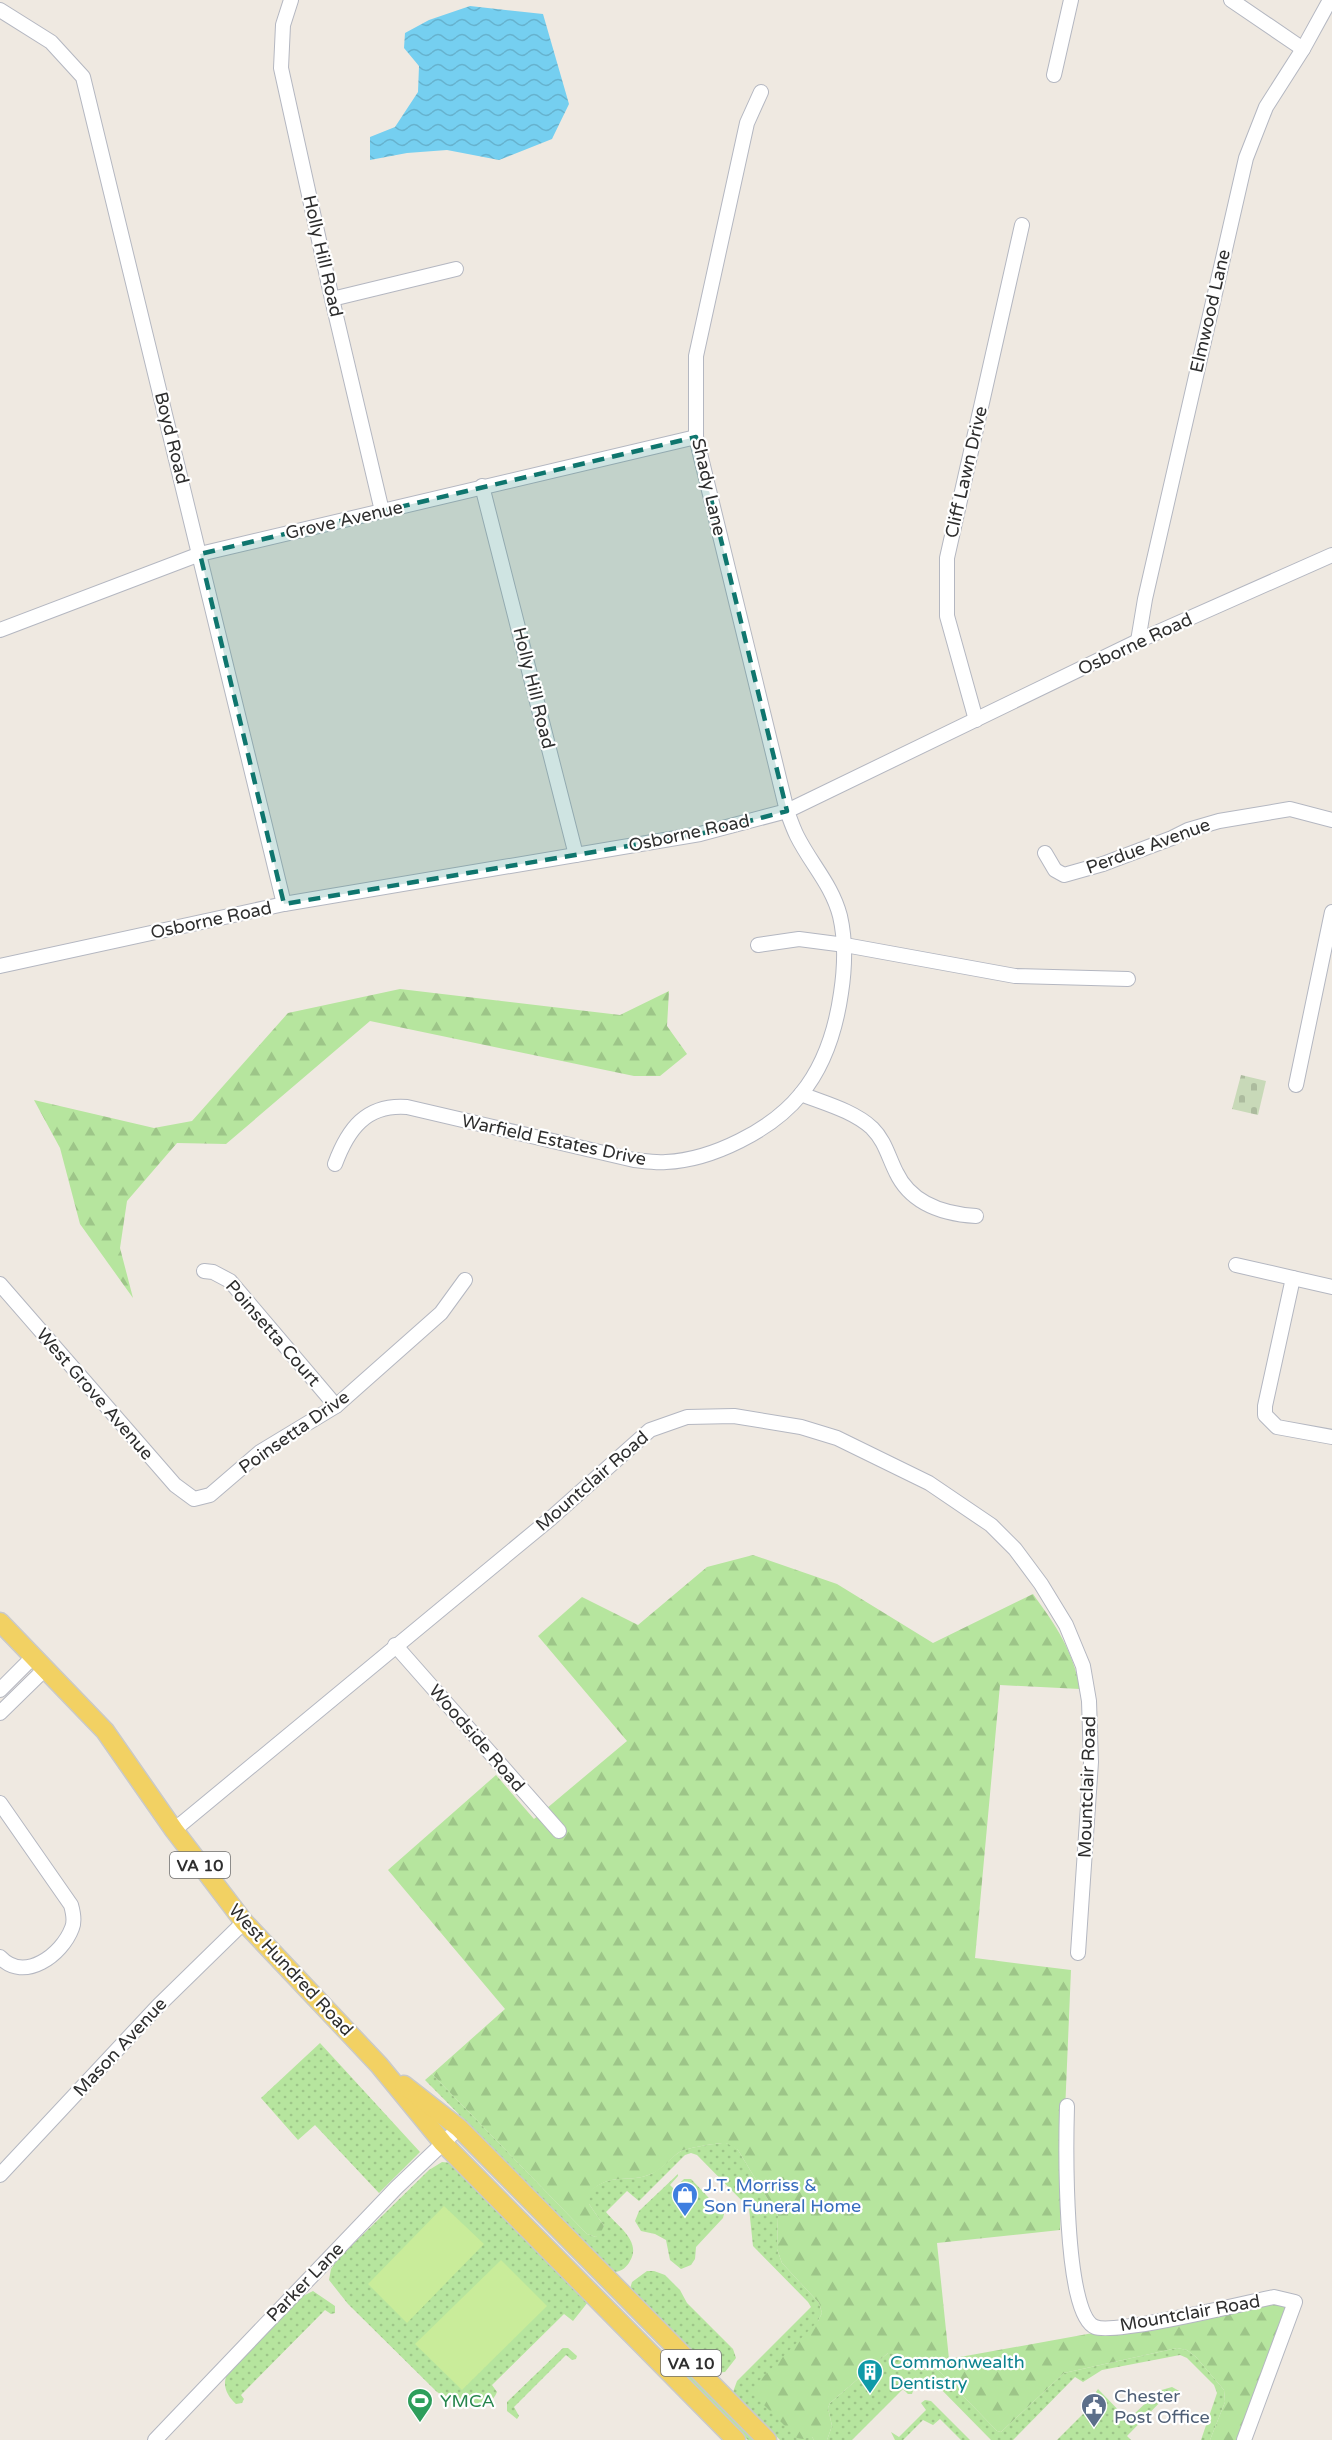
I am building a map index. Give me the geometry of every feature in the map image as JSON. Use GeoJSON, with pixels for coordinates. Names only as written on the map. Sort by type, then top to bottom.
{"type":"FeatureCollection","features":[{"type":"Feature","properties":{"kind":"main road","name":"West Hundred Road"},"geometry":{"type":"LineString","coordinates":[[0,1622],[105,1731],[174,1830],[244,1922],[379,2065],[443,2143],[736,2440]]}},
{"type":"Feature","properties":{"kind":"main road","name":"West Hundred Road"},"geometry":{"type":"LineString","coordinates":[[379,2065],[459,2128],[767,2440]]}},
{"type":"Feature","properties":{"kind":"street","name":"Holly Hill Road"},"geometry":{"type":"LineString","coordinates":[[291,0],[283,25],[281,68],[382,511]]}},
{"type":"Feature","properties":{"kind":"street"},"geometry":{"type":"LineString","coordinates":[[1054,75],[1071,0]]}},
{"type":"Feature","properties":{"kind":"street"},"geometry":{"type":"LineString","coordinates":[[1231,0],[1303,48]]}},
{"type":"Feature","properties":{"kind":"street","name":"Elmwood Lane"},"geometry":{"type":"LineString","coordinates":[[1137,641],[1246,158],[1266,107],[1330,0]]}},
{"type":"Feature","properties":{"kind":"street","name":"Boyd Road"},"geometry":{"type":"LineString","coordinates":[[0,10],[51,42],[83,77],[284,904]]}},
{"type":"Feature","properties":{"kind":"street","name":"Shady Lane"},"geometry":{"type":"LineString","coordinates":[[760,92],[747,123],[696,356],[696,437],[787,811]]}},
{"type":"Feature","properties":{"kind":"street","name":"Cliff Lawn Drive"},"geometry":{"type":"LineString","coordinates":[[976,720],[947,616],[947,558],[1022,225]]}},
{"type":"Feature","properties":{"kind":"street"},"geometry":{"type":"LineString","coordinates":[[332,299],[428,278],[456,269]]}},
{"type":"Feature","properties":{"kind":"street","name":"Grove Avenue"},"geometry":{"type":"LineString","coordinates":[[0,630],[200,554],[696,437]]}},
{"type":"Feature","properties":{"kind":"street","name":"Holly Hill Road"},"geometry":{"type":"LineString","coordinates":[[482,486],[576,855]]}},
{"type":"Feature","properties":{"kind":"street","name":"Osborne Road"},"geometry":{"type":"LineString","coordinates":[[0,966],[284,904],[700,834],[787,811],[1137,641],[1332,555]]}},
{"type":"Feature","properties":{"kind":"street","name":"Perdue Avenue"},"geometry":{"type":"LineString","coordinates":[[1045,853],[1054,870],[1064,875],[1103,864],[1188,830],[1219,821],[1290,809],[1332,820]]}},
{"type":"Feature","properties":{"kind":"street","name":"Warfield Estates Drive"},"geometry":{"type":"LineString","coordinates":[[335,1164],[350,1130],[368,1115],[383,1108],[395,1106],[634,1160],[664,1162],[696,1157],[739,1141],[763,1127],[801,1094],[830,1041],[839,1008],[845,945],[840,918],[829,886],[798,837],[787,811]]}},
{"type":"Feature","properties":{"kind":"street"},"geometry":{"type":"LineString","coordinates":[[1296,1085],[1329,941],[1332,912]]}},
{"type":"Feature","properties":{"kind":"street"},"geometry":{"type":"LineString","coordinates":[[758,945],[799,939],[845,945],[1015,976],[1128,979]]}},
{"type":"Feature","properties":{"kind":"street"},"geometry":{"type":"LineString","coordinates":[[801,1094],[858,1118],[870,1126],[886,1146],[903,1184],[922,1202],[954,1215],[976,1216]]}},
{"type":"Feature","properties":{"kind":"street"},"geometry":{"type":"LineString","coordinates":[[1236,1265],[1332,1287]]}},
{"type":"Feature","properties":{"kind":"street","name":"Poinsetta Court"},"geometry":{"type":"LineString","coordinates":[[204,1271],[213,1272],[230,1281],[336,1406]]}},
{"type":"Feature","properties":{"kind":"street"},"geometry":{"type":"LineString","coordinates":[[1293,1278],[1265,1406],[1265,1415],[1277,1427],[1332,1437]]}},
{"type":"Feature","properties":{"kind":"street","name":"Poinsetta Drive"},"geometry":{"type":"LineString","coordinates":[[194,1499],[210,1496],[260,1452],[336,1406],[441,1314],[465,1280]]}},
{"type":"Feature","properties":{"kind":"street","name":"West Grove Avenue"},"geometry":{"type":"LineString","coordinates":[[0,1284],[175,1485],[194,1499]]}},
{"type":"Feature","properties":{"kind":"street","name":"Mountclair Road"},"geometry":{"type":"LineString","coordinates":[[174,1830],[550,1519],[650,1430],[687,1417],[734,1416],[801,1427],[837,1438],[929,1483],[991,1525],[1014,1549],[1041,1584],[1066,1625],[1083,1666],[1089,1701],[1091,1762],[1078,1953]]}},
{"type":"Feature","properties":{"kind":"street","name":"Woodside Road"},"geometry":{"type":"LineString","coordinates":[[395,1645],[559,1831]]}},
{"type":"Feature","properties":{"kind":"street"},"geometry":{"type":"LineString","coordinates":[[0,1690],[39,1663]]}},
{"type":"Feature","properties":{"kind":"street"},"geometry":{"type":"LineString","coordinates":[[0,1713],[39,1663]]}},
{"type":"Feature","properties":{"kind":"street"},"geometry":{"type":"LineString","coordinates":[[0,1803],[71,1905],[74,1915],[72,1928],[65,1939],[39,1965],[21,1967],[9,1965],[0,1957]]}},
{"type":"Feature","properties":{"kind":"street","name":"Mason Avenue"},"geometry":{"type":"LineString","coordinates":[[0,2175],[158,2006],[244,1922]]}},
{"type":"Feature","properties":{"kind":"street","name":"Mountclair Road"},"geometry":{"type":"LineString","coordinates":[[1067,2106],[1068,2235],[1080,2301],[1090,2324],[1100,2328],[1128,2326],[1274,2297],[1295,2302],[1244,2440]]}},
{"type":"Feature","properties":{"kind":"street","name":"Parker Lane"},"geometry":{"type":"LineString","coordinates":[[155,2440],[396,2188],[459,2128]]}},
{"type":"Feature","properties":{"kind":"highlighted area"},"geometry":{"type":"Polygon","coordinates":[[[696,437],[787,811],[700,834],[284,904],[200,554],[696,437]]]}},
{"type":"Feature","properties":{"kind":"green space"},"geometry":{"type":"Polygon","coordinates":[[[400,989],[620,1015],[669,991],[667,1026],[687,1054],[660,1076],[634,1076],[370,1021],[226,1144],[177,1143],[127,1201],[120,1248],[133,1298],[80,1224],[60,1148],[34,1100],[154,1128],[192,1121],[288,1013],[400,989]]]}},
{"type":"Feature","properties":{"kind":"green space"},"geometry":{"type":"Polygon","coordinates":[[[1241,1075],[1266,1081],[1258,1115],[1232,1109],[1241,1075]]]}},
{"type":"Feature","properties":{"kind":"green space"},"geometry":{"type":"Polygon","coordinates":[[[753,1555],[837,1584],[933,1643],[1033,1594],[1062,1639],[1073,1662],[1080,1689],[1000,1685],[975,1958],[1071,1970],[1060,2230],[937,2243],[949,2359],[1093,2333],[1108,2336],[1271,2302],[1285,2306],[1287,2310],[1240,2440],[1210,2440],[1225,2402],[1224,2390],[1196,2357],[1187,2350],[1177,2348],[1064,2373],[1001,2432],[997,2431],[939,2371],[921,2370],[907,2357],[888,2353],[830,2403],[828,2408],[832,2426],[827,2440],[814,2440],[812,2437],[797,2438],[759,2400],[755,2392],[756,2384],[818,2321],[822,2313],[819,2303],[782,2263],[777,2249],[778,2216],[738,2150],[726,2143],[690,2148],[681,2151],[651,2174],[613,2180],[598,2186],[590,2192],[589,2204],[604,2226],[596,2237],[587,2234],[432,2074],[505,2009],[388,1870],[496,1775],[534,1819],[627,1741],[538,1636],[582,1597],[638,1625],[707,1567],[753,1555]]]}},
{"type":"Feature","properties":{"kind":"green space"},"geometry":{"type":"Polygon","coordinates":[[[320,2043],[420,2152],[379,2193],[315,2125],[298,2140],[261,2098],[320,2043]]]}},
{"type":"Feature","properties":{"kind":"green space"},"geometry":{"type":"Polygon","coordinates":[[[432,2074],[587,2234],[596,2237],[604,2226],[589,2204],[589,2192],[597,2186],[613,2180],[651,2174],[681,2151],[690,2148],[726,2143],[738,2150],[778,2216],[777,2249],[782,2263],[819,2303],[822,2313],[818,2321],[808,2436],[814,2440],[780,2440],[733,2392],[737,2381],[811,2307],[753,2246],[749,2208],[697,2155],[691,2153],[685,2155],[639,2201],[627,2191],[606,2212],[627,2234],[633,2247],[629,2263],[622,2270],[615,2272],[425,2080],[432,2074]]]}},
{"type":"Feature","properties":{"kind":"green space"},"geometry":{"type":"Polygon","coordinates":[[[442,2162],[452,2163],[588,2302],[573,2321],[564,2314],[492,2385],[497,2392],[486,2404],[460,2403],[437,2392],[348,2304],[329,2280],[331,2269],[338,2259],[429,2170],[442,2162]]]}},
{"type":"Feature","properties":{"kind":"green space","name":"J.T. Morriss & Son Funeral Home"},"geometry":{"type":"Polygon","coordinates":[[[678,2174],[670,2185],[674,2189],[684,2179],[691,2179],[724,2214],[723,2218],[696,2247],[695,2259],[691,2265],[681,2269],[670,2260],[666,2240],[655,2234],[641,2231],[635,2221],[639,2211],[678,2174]]]}},
{"type":"Feature","properties":{"kind":"green space"},"geometry":{"type":"Polygon","coordinates":[[[444,2206],[484,2244],[407,2323],[368,2284],[444,2206]]]}},
{"type":"Feature","properties":{"kind":"green space"},"geometry":{"type":"Polygon","coordinates":[[[501,2260],[547,2306],[462,2390],[415,2344],[501,2260]]]}},
{"type":"Feature","properties":{"kind":"green space"},"geometry":{"type":"Polygon","coordinates":[[[647,2271],[665,2275],[680,2290],[687,2303],[733,2349],[736,2358],[725,2372],[716,2373],[711,2370],[630,2289],[632,2282],[647,2271]]]}},
{"type":"Feature","properties":{"kind":"green space"},"geometry":{"type":"Polygon","coordinates":[[[313,2291],[335,2306],[335,2313],[331,2314],[325,2310],[241,2395],[244,2399],[242,2403],[236,2404],[226,2390],[227,2374],[301,2297],[313,2291]]]}},
{"type":"Feature","properties":{"kind":"green space"},"geometry":{"type":"Polygon","coordinates":[[[563,2348],[568,2348],[577,2356],[576,2359],[572,2360],[566,2355],[514,2407],[519,2416],[517,2419],[507,2411],[507,2402],[563,2348]]]}},
{"type":"Feature","properties":{"kind":"green space"},"geometry":{"type":"Polygon","coordinates":[[[1177,2348],[1187,2350],[1196,2357],[1224,2390],[1225,2402],[1210,2440],[1201,2440],[1217,2393],[1214,2385],[1187,2358],[1180,2355],[1102,2370],[1083,2382],[1075,2377],[1013,2440],[991,2440],[930,2378],[920,2385],[915,2385],[912,2394],[908,2394],[903,2389],[852,2440],[827,2440],[832,2426],[828,2408],[830,2403],[888,2353],[907,2357],[921,2370],[939,2371],[997,2431],[1001,2432],[1064,2373],[1177,2348]]]}},
{"type":"Feature","properties":{"kind":"green space"},"geometry":{"type":"Polygon","coordinates":[[[679,2364],[694,2374],[761,2440],[748,2440],[676,2367],[679,2364]]]}},
{"type":"Feature","properties":{"kind":"green space"},"geometry":{"type":"Polygon","coordinates":[[[1172,2387],[1181,2392],[1181,2395],[1177,2398],[1170,2392],[1127,2436],[1131,2440],[1057,2440],[1099,2398],[1096,2392],[1098,2389],[1128,2420],[1158,2391],[1172,2387]]]}},
{"type":"Feature","properties":{"kind":"green space"},"geometry":{"type":"Polygon","coordinates":[[[925,2400],[931,2401],[970,2440],[961,2440],[940,2419],[933,2425],[923,2420],[903,2440],[895,2440],[891,2432],[899,2437],[926,2410],[921,2403],[925,2400]]]}},
{"type":"Feature","properties":{"kind":"water"},"geometry":{"type":"Polygon","coordinates":[[[470,6],[543,14],[569,104],[552,139],[499,160],[447,150],[407,153],[370,160],[370,137],[395,127],[418,92],[419,66],[404,48],[405,33],[429,20],[470,6]]]}},
{"type":"Feature","properties":{"kind":"place","name":"J.T. Morriss & Son Funeral Home"},"geometry":{"type":"Point","coordinates":[685,2218]}},
{"type":"Feature","properties":{"kind":"place","name":"Commonwealth Dentistry"},"geometry":{"type":"Point","coordinates":[870,2395]}},
{"type":"Feature","properties":{"kind":"place","name":"YMCA"},"geometry":{"type":"Point","coordinates":[420,2424]}},
{"type":"Feature","properties":{"kind":"place","name":"Chester Post Office"},"geometry":{"type":"Point","coordinates":[1094,2429]}}]}
